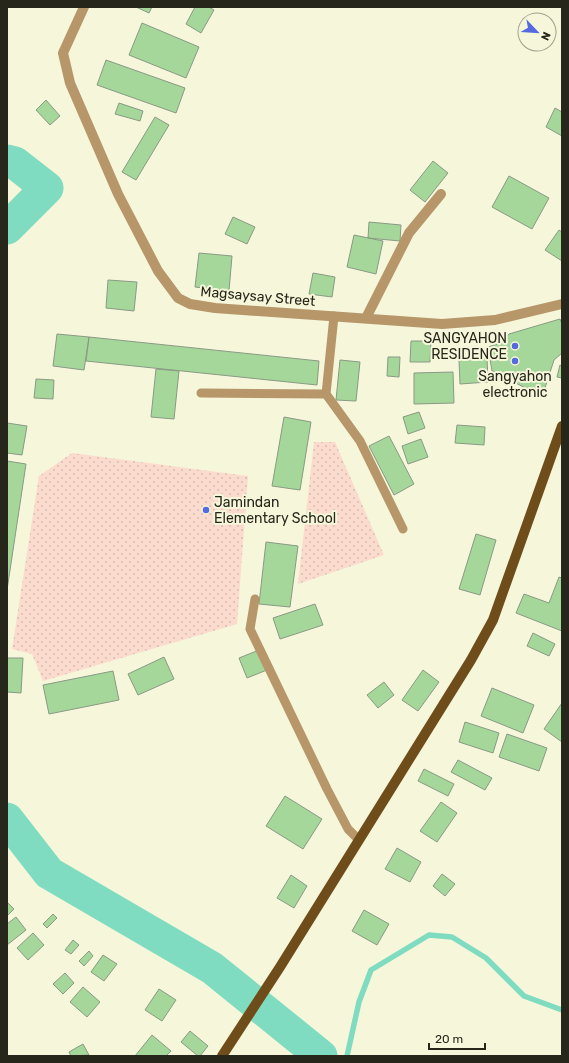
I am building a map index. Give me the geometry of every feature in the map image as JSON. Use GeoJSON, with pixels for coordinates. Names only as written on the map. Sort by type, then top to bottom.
{"type":"FeatureCollection","features":[{"type":"Feature","properties":{"kind":"main road"},"geometry":{"type":"LineString","coordinates":[[222,1056],[280,967],[471,660],[493,620],[562,426]]}},
{"type":"Feature","properties":{"kind":"street","name":"Magsaysay Street"},"geometry":{"type":"LineString","coordinates":[[84,7],[64,53],[70,83],[118,194],[158,271],[178,298],[190,304],[214,308],[442,324],[495,320],[562,304]]}},
{"type":"Feature","properties":{"kind":"street"},"geometry":{"type":"LineString","coordinates":[[366,318],[409,233],[441,194]]}},
{"type":"Feature","properties":{"kind":"lane"},"geometry":{"type":"LineString","coordinates":[[334,316],[326,394],[360,441],[403,529]]}},
{"type":"Feature","properties":{"kind":"lane"},"geometry":{"type":"LineString","coordinates":[[201,393],[326,394]]}},
{"type":"Feature","properties":{"kind":"lane"},"geometry":{"type":"LineString","coordinates":[[255,599],[250,629],[327,789],[348,829],[359,840]]}},
{"type":"Feature","properties":{"kind":"shaded area"},"geometry":{"type":"Polygon","coordinates":[[[314,442],[335,442],[384,555],[298,584],[314,442]]]}},
{"type":"Feature","properties":{"kind":"shaded area"},"geometry":{"type":"Polygon","coordinates":[[[72,453],[248,476],[237,624],[43,681],[32,654],[12,649],[39,476],[72,453]]]}},
{"type":"Feature","properties":{"kind":"building"},"geometry":{"type":"Polygon","coordinates":[[[136,7],[152,7],[149,13],[136,7]]]}},
{"type":"Feature","properties":{"kind":"building"},"geometry":{"type":"Polygon","coordinates":[[[195,7],[209,7],[214,10],[201,33],[186,24],[195,7]]]}},
{"type":"Feature","properties":{"kind":"building"},"geometry":{"type":"Polygon","coordinates":[[[142,23],[199,47],[186,78],[129,55],[142,23]]]}},
{"type":"Feature","properties":{"kind":"building"},"geometry":{"type":"Polygon","coordinates":[[[106,60],[185,88],[176,113],[97,85],[106,60]]]}},
{"type":"Feature","properties":{"kind":"building"},"geometry":{"type":"Polygon","coordinates":[[[46,100],[60,116],[50,125],[36,110],[46,100]]]}},
{"type":"Feature","properties":{"kind":"building"},"geometry":{"type":"Polygon","coordinates":[[[119,103],[143,111],[140,121],[115,114],[119,103]]]}},
{"type":"Feature","properties":{"kind":"building"},"geometry":{"type":"Polygon","coordinates":[[[555,108],[562,112],[562,136],[546,127],[555,108]]]}},
{"type":"Feature","properties":{"kind":"building"},"geometry":{"type":"Polygon","coordinates":[[[155,117],[169,125],[136,180],[122,172],[155,117]]]}},
{"type":"Feature","properties":{"kind":"building"},"geometry":{"type":"Polygon","coordinates":[[[433,161],[448,173],[425,202],[410,190],[433,161]]]}},
{"type":"Feature","properties":{"kind":"building"},"geometry":{"type":"Polygon","coordinates":[[[509,176],[549,198],[532,229],[492,207],[509,176]]]}},
{"type":"Feature","properties":{"kind":"building"},"geometry":{"type":"Polygon","coordinates":[[[233,217],[255,227],[247,244],[225,234],[233,217]]]}},
{"type":"Feature","properties":{"kind":"building"},"geometry":{"type":"Polygon","coordinates":[[[369,222],[401,225],[400,241],[368,238],[369,222]]]}},
{"type":"Feature","properties":{"kind":"building"},"geometry":{"type":"Polygon","coordinates":[[[559,230],[562,232],[562,261],[545,250],[559,230]]]}},
{"type":"Feature","properties":{"kind":"building"},"geometry":{"type":"Polygon","coordinates":[[[354,235],[383,241],[376,274],[347,267],[354,235]]]}},
{"type":"Feature","properties":{"kind":"building"},"geometry":{"type":"Polygon","coordinates":[[[199,253],[232,256],[229,291],[195,287],[199,253]]]}},
{"type":"Feature","properties":{"kind":"building"},"geometry":{"type":"Polygon","coordinates":[[[313,273],[335,277],[332,297],[309,294],[313,273]]]}},
{"type":"Feature","properties":{"kind":"building"},"geometry":{"type":"Polygon","coordinates":[[[108,280],[137,282],[134,311],[106,308],[108,280]]]}},
{"type":"Feature","properties":{"kind":"building"},"geometry":{"type":"Polygon","coordinates":[[[560,319],[562,324],[562,353],[554,360],[542,397],[514,382],[516,378],[492,371],[488,347],[501,343],[509,334],[560,319]]]}},
{"type":"Feature","properties":{"kind":"building"},"geometry":{"type":"Polygon","coordinates":[[[57,334],[89,337],[84,370],[53,366],[57,334]]]}},
{"type":"Feature","properties":{"kind":"building"},"geometry":{"type":"Polygon","coordinates":[[[89,337],[319,361],[317,385],[86,361],[89,337]]]}},
{"type":"Feature","properties":{"kind":"building"},"geometry":{"type":"Polygon","coordinates":[[[411,341],[431,341],[430,362],[410,362],[411,341]]]}},
{"type":"Feature","properties":{"kind":"building"},"geometry":{"type":"Polygon","coordinates":[[[388,357],[400,357],[399,377],[387,376],[388,357]]]}},
{"type":"Feature","properties":{"kind":"building"},"geometry":{"type":"Polygon","coordinates":[[[487,358],[488,382],[460,384],[459,360],[487,358]]]}},
{"type":"Feature","properties":{"kind":"building"},"geometry":{"type":"Polygon","coordinates":[[[340,360],[360,362],[356,401],[336,400],[340,360]]]}},
{"type":"Feature","properties":{"kind":"building"},"geometry":{"type":"Polygon","coordinates":[[[560,365],[562,366],[562,378],[557,377],[560,365]]]}},
{"type":"Feature","properties":{"kind":"building"},"geometry":{"type":"Polygon","coordinates":[[[156,369],[179,371],[174,419],[151,417],[156,369]]]}},
{"type":"Feature","properties":{"kind":"building"},"geometry":{"type":"Polygon","coordinates":[[[453,372],[454,403],[414,404],[414,373],[453,372]]]}},
{"type":"Feature","properties":{"kind":"building"},"geometry":{"type":"Polygon","coordinates":[[[36,379],[54,380],[53,399],[34,398],[36,379]]]}},
{"type":"Feature","properties":{"kind":"building"},"geometry":{"type":"Polygon","coordinates":[[[419,412],[425,428],[408,434],[403,417],[419,412]]]}},
{"type":"Feature","properties":{"kind":"building"},"geometry":{"type":"Polygon","coordinates":[[[284,417],[311,422],[300,490],[272,486],[284,417]]]}},
{"type":"Feature","properties":{"kind":"building"},"geometry":{"type":"Polygon","coordinates":[[[7,423],[27,426],[22,455],[7,453],[7,423]]]}},
{"type":"Feature","properties":{"kind":"building"},"geometry":{"type":"Polygon","coordinates":[[[457,425],[485,427],[484,445],[455,443],[457,425]]]}},
{"type":"Feature","properties":{"kind":"building"},"geometry":{"type":"Polygon","coordinates":[[[389,436],[414,484],[394,495],[369,446],[389,436]]]}},
{"type":"Feature","properties":{"kind":"building"},"geometry":{"type":"Polygon","coordinates":[[[421,439],[428,457],[408,464],[402,446],[421,439]]]}},
{"type":"Feature","properties":{"kind":"building"},"geometry":{"type":"Polygon","coordinates":[[[7,461],[26,464],[7,590],[7,461]]]}},
{"type":"Feature","properties":{"kind":"building"},"geometry":{"type":"Polygon","coordinates":[[[476,534],[496,540],[480,595],[459,589],[476,534]]]}},
{"type":"Feature","properties":{"kind":"building"},"geometry":{"type":"Polygon","coordinates":[[[266,542],[298,546],[290,607],[259,604],[266,542]]]}},
{"type":"Feature","properties":{"kind":"building"},"geometry":{"type":"Polygon","coordinates":[[[559,577],[562,578],[562,631],[516,613],[524,594],[549,603],[559,577]]]}},
{"type":"Feature","properties":{"kind":"building"},"geometry":{"type":"Polygon","coordinates":[[[315,604],[323,625],[280,639],[273,618],[315,604]]]}},
{"type":"Feature","properties":{"kind":"building"},"geometry":{"type":"Polygon","coordinates":[[[533,633],[555,644],[549,656],[527,646],[533,633]]]}},
{"type":"Feature","properties":{"kind":"building"},"geometry":{"type":"Polygon","coordinates":[[[259,650],[267,670],[247,678],[239,658],[259,650]]]}},
{"type":"Feature","properties":{"kind":"building"},"geometry":{"type":"Polygon","coordinates":[[[164,657],[174,679],[138,695],[128,674],[164,657]]]}},
{"type":"Feature","properties":{"kind":"building"},"geometry":{"type":"Polygon","coordinates":[[[7,658],[23,658],[21,693],[7,692],[7,658]]]}},
{"type":"Feature","properties":{"kind":"building"},"geometry":{"type":"Polygon","coordinates":[[[423,670],[439,682],[418,711],[402,700],[423,670]]]}},
{"type":"Feature","properties":{"kind":"building"},"geometry":{"type":"Polygon","coordinates":[[[113,671],[119,700],[49,714],[43,685],[113,671]]]}},
{"type":"Feature","properties":{"kind":"building"},"geometry":{"type":"Polygon","coordinates":[[[384,682],[394,695],[378,708],[367,695],[384,682]]]}},
{"type":"Feature","properties":{"kind":"building"},"geometry":{"type":"Polygon","coordinates":[[[492,688],[534,705],[523,733],[481,716],[492,688]]]}},
{"type":"Feature","properties":{"kind":"building"},"geometry":{"type":"Polygon","coordinates":[[[562,703],[562,742],[544,729],[562,703]]]}},
{"type":"Feature","properties":{"kind":"building"},"geometry":{"type":"Polygon","coordinates":[[[465,722],[499,733],[493,753],[459,742],[465,722]]]}},
{"type":"Feature","properties":{"kind":"building"},"geometry":{"type":"Polygon","coordinates":[[[507,734],[547,748],[539,771],[499,757],[507,734]]]}},
{"type":"Feature","properties":{"kind":"building"},"geometry":{"type":"Polygon","coordinates":[[[458,760],[492,778],[485,790],[451,772],[458,760]]]}},
{"type":"Feature","properties":{"kind":"building"},"geometry":{"type":"Polygon","coordinates":[[[424,769],[454,784],[448,796],[418,781],[424,769]]]}},
{"type":"Feature","properties":{"kind":"building"},"geometry":{"type":"Polygon","coordinates":[[[285,796],[322,819],[303,849],[266,826],[285,796]]]}},
{"type":"Feature","properties":{"kind":"building"},"geometry":{"type":"Polygon","coordinates":[[[441,802],[457,813],[437,842],[420,831],[441,802]]]}},
{"type":"Feature","properties":{"kind":"building"},"geometry":{"type":"Polygon","coordinates":[[[397,848],[421,862],[410,882],[385,869],[397,848]]]}},
{"type":"Feature","properties":{"kind":"building"},"geometry":{"type":"Polygon","coordinates":[[[442,874],[455,884],[445,896],[433,886],[442,874]]]}},
{"type":"Feature","properties":{"kind":"building"},"geometry":{"type":"Polygon","coordinates":[[[291,875],[307,886],[294,908],[277,898],[291,875]]]}},
{"type":"Feature","properties":{"kind":"building"},"geometry":{"type":"Polygon","coordinates":[[[7,902],[14,909],[7,916],[7,902]]]}},
{"type":"Feature","properties":{"kind":"building"},"geometry":{"type":"Polygon","coordinates":[[[364,910],[389,924],[377,945],[352,931],[364,910]]]}},
{"type":"Feature","properties":{"kind":"building"},"geometry":{"type":"Polygon","coordinates":[[[53,914],[57,918],[47,928],[43,924],[53,914]]]}},
{"type":"Feature","properties":{"kind":"building"},"geometry":{"type":"Polygon","coordinates":[[[16,917],[26,930],[7,945],[7,924],[16,917]]]}},
{"type":"Feature","properties":{"kind":"building"},"geometry":{"type":"Polygon","coordinates":[[[33,933],[44,945],[28,960],[17,948],[33,933]]]}},
{"type":"Feature","properties":{"kind":"building"},"geometry":{"type":"Polygon","coordinates":[[[73,940],[79,945],[71,954],[65,950],[73,940]]]}},
{"type":"Feature","properties":{"kind":"building"},"geometry":{"type":"Polygon","coordinates":[[[89,951],[93,956],[84,966],[79,961],[89,951]]]}},
{"type":"Feature","properties":{"kind":"building"},"geometry":{"type":"Polygon","coordinates":[[[103,955],[117,964],[104,981],[91,972],[103,955]]]}},
{"type":"Feature","properties":{"kind":"building"},"geometry":{"type":"Polygon","coordinates":[[[65,973],[74,983],[63,994],[53,984],[65,973]]]}},
{"type":"Feature","properties":{"kind":"building"},"geometry":{"type":"Polygon","coordinates":[[[83,987],[100,1002],[87,1017],[70,1002],[83,987]]]}},
{"type":"Feature","properties":{"kind":"building"},"geometry":{"type":"Polygon","coordinates":[[[159,989],[176,1000],[162,1021],[145,1010],[159,989]]]}},
{"type":"Feature","properties":{"kind":"building"},"geometry":{"type":"Polygon","coordinates":[[[190,1031],[208,1046],[200,1056],[181,1042],[190,1031]]]}},
{"type":"Feature","properties":{"kind":"building"},"geometry":{"type":"Polygon","coordinates":[[[152,1035],[171,1051],[166,1056],[135,1056],[152,1035]]]}},
{"type":"Feature","properties":{"kind":"building"},"geometry":{"type":"Polygon","coordinates":[[[83,1044],[89,1055],[71,1056],[69,1052],[83,1044]]]}},
{"type":"Feature","properties":{"kind":"waterway"},"geometry":{"type":"LineString","coordinates":[[7,161],[15,163],[47,188],[7,228]]}},
{"type":"Feature","properties":{"kind":"waterway"},"geometry":{"type":"LineString","coordinates":[[7,819],[49,873],[212,968],[321,1056]]}},
{"type":"Feature","properties":{"kind":"waterway"},"geometry":{"type":"LineString","coordinates":[[347,1056],[359,1002],[371,970],[429,935],[452,937],[486,958],[524,996],[562,1010]]}},
{"type":"Feature","properties":{"kind":"place","name":"SANGYAHON RESIDENCE"},"geometry":{"type":"Point","coordinates":[515,346]}},
{"type":"Feature","properties":{"kind":"place","name":"Sangyahon electronic"},"geometry":{"type":"Point","coordinates":[515,361]}},
{"type":"Feature","properties":{"kind":"place","name":"Jamindan Elementary School"},"geometry":{"type":"Point","coordinates":[206,510]}}]}
